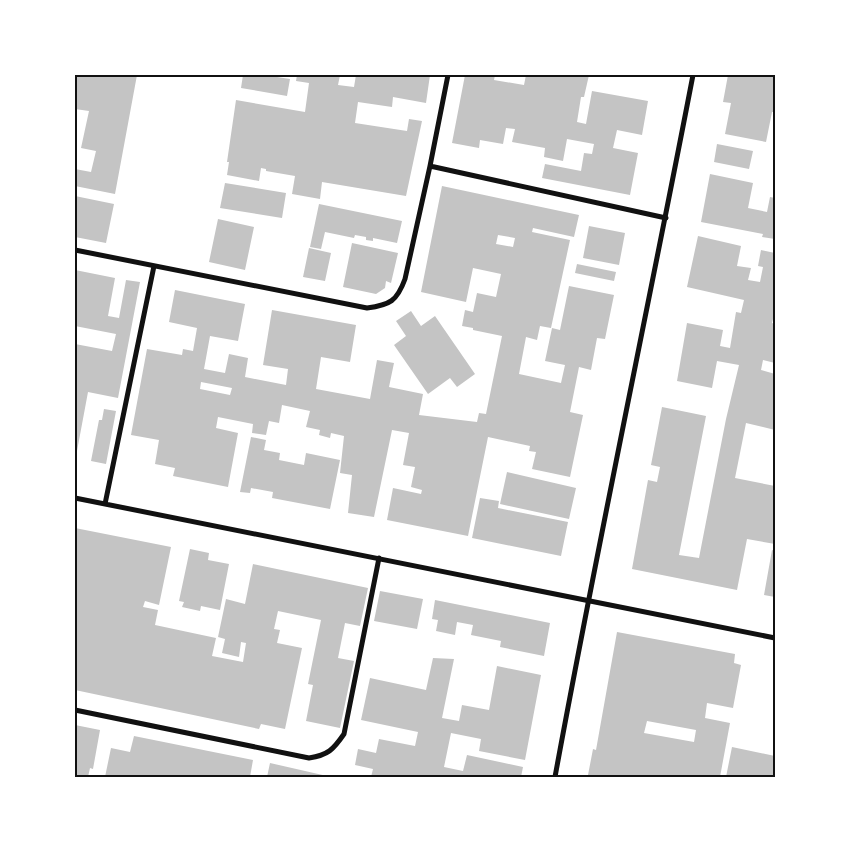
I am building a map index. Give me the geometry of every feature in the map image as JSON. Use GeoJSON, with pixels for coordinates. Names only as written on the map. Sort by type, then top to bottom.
{"type":"FeatureCollection","features":[{"type":"Feature","properties":{"kind":"street"},"geometry":{"type":"LineString","coordinates":[[75,250],[367,308],[382,306],[393,301],[400,292],[405,279],[448,75]]}},
{"type":"Feature","properties":{"kind":"street"},"geometry":{"type":"LineString","coordinates":[[555,777],[587,601],[666,218],[693,75]]}},
{"type":"Feature","properties":{"kind":"street"},"geometry":{"type":"LineString","coordinates":[[430,166],[666,218]]}},
{"type":"Feature","properties":{"kind":"street"},"geometry":{"type":"LineString","coordinates":[[105,504],[154,266]]}},
{"type":"Feature","properties":{"kind":"street"},"geometry":{"type":"LineString","coordinates":[[75,498],[775,638]]}},
{"type":"Feature","properties":{"kind":"street"},"geometry":{"type":"LineString","coordinates":[[75,710],[309,758],[322,756],[334,748],[344,734],[379,558]]}},
{"type":"Feature","properties":{"kind":"building"},"geometry":{"type":"Polygon","coordinates":[[[75,75],[137,75],[115,194],[75,186],[75,169],[91,172],[96,151],[81,148],[89,111],[75,109],[75,75]]]}},
{"type":"Feature","properties":{"kind":"building"},"geometry":{"type":"Polygon","coordinates":[[[243,75],[278,75],[277,77],[290,79],[287,96],[241,88],[243,75]]]}},
{"type":"Feature","properties":{"kind":"building"},"geometry":{"type":"Polygon","coordinates":[[[297,75],[340,75],[338,85],[354,87],[356,75],[430,75],[426,103],[393,97],[392,107],[358,102],[355,123],[407,131],[409,119],[422,121],[406,196],[322,182],[320,199],[292,194],[295,176],[266,171],[266,169],[261,168],[259,181],[227,175],[229,162],[227,162],[236,100],[305,112],[309,83],[296,81],[297,75]]]}},
{"type":"Feature","properties":{"kind":"building"},"geometry":{"type":"Polygon","coordinates":[[[465,75],[495,75],[494,80],[524,85],[526,75],[589,75],[584,97],[581,97],[577,122],[586,124],[592,91],[648,101],[642,135],[617,130],[613,148],[638,153],[630,195],[542,178],[545,164],[581,171],[584,153],[592,154],[594,144],[567,139],[563,161],[544,157],[545,148],[512,142],[515,129],[506,128],[503,144],[480,140],[479,148],[452,143],[465,75]]]}},
{"type":"Feature","properties":{"kind":"building"},"geometry":{"type":"Polygon","coordinates":[[[728,75],[775,75],[775,112],[772,112],[766,142],[725,134],[731,103],[723,102],[728,75]]]}},
{"type":"Feature","properties":{"kind":"building"},"geometry":{"type":"Polygon","coordinates":[[[717,144],[753,151],[749,169],[714,162],[717,144]]]}},
{"type":"Feature","properties":{"kind":"building"},"geometry":{"type":"Polygon","coordinates":[[[710,174],[753,183],[748,208],[767,212],[770,197],[775,198],[775,239],[762,237],[763,234],[701,222],[710,174]]]}},
{"type":"Feature","properties":{"kind":"building"},"geometry":{"type":"Polygon","coordinates":[[[225,183],[286,193],[282,218],[220,208],[225,183]]]}},
{"type":"Feature","properties":{"kind":"building"},"geometry":{"type":"Polygon","coordinates":[[[442,186],[579,215],[574,237],[533,228],[532,232],[570,240],[551,328],[540,326],[537,340],[526,337],[519,374],[561,383],[565,365],[545,361],[552,328],[560,330],[569,286],[614,295],[605,339],[597,338],[591,370],[579,367],[570,412],[583,415],[570,477],[532,469],[536,452],[529,451],[530,446],[488,437],[468,536],[387,520],[393,488],[421,494],[422,490],[411,487],[415,467],[403,465],[409,433],[392,430],[374,517],[348,513],[352,475],[340,473],[344,436],[331,433],[330,438],[319,435],[320,430],[306,427],[310,411],[282,405],[279,423],[269,421],[266,435],[252,433],[253,424],[218,417],[216,428],[238,433],[228,487],[173,476],[175,468],[155,464],[159,440],[131,435],[147,349],[182,355],[183,349],[193,351],[197,328],[169,322],[175,290],[245,304],[238,341],[210,336],[204,369],[225,373],[229,354],[248,358],[245,377],[286,385],[288,369],[263,365],[272,310],[356,325],[350,362],[321,357],[316,389],[370,399],[377,360],[394,363],[389,387],[423,394],[419,415],[477,422],[479,413],[486,414],[502,336],[462,326],[465,310],[473,312],[477,293],[496,297],[501,274],[473,268],[466,302],[421,292],[442,186]],[[498,235],[496,244],[513,247],[515,238],[498,235]],[[201,382],[200,389],[230,395],[232,388],[201,382]]]}},
{"type":"Feature","properties":{"kind":"building"},"geometry":{"type":"Polygon","coordinates":[[[75,196],[114,204],[106,243],[75,237],[75,196]]]}},
{"type":"Feature","properties":{"kind":"building"},"geometry":{"type":"Polygon","coordinates":[[[319,204],[402,221],[397,243],[373,238],[373,241],[366,240],[366,237],[355,235],[354,238],[325,232],[321,249],[310,247],[319,204]]]}},
{"type":"Feature","properties":{"kind":"building"},"geometry":{"type":"Polygon","coordinates":[[[218,219],[254,227],[245,270],[209,262],[218,219]]]}},
{"type":"Feature","properties":{"kind":"building"},"geometry":{"type":"Polygon","coordinates":[[[589,226],[625,233],[619,265],[583,258],[589,226]]]}},
{"type":"Feature","properties":{"kind":"building"},"geometry":{"type":"Polygon","coordinates":[[[698,236],[741,246],[737,266],[751,268],[748,280],[760,282],[763,267],[758,266],[761,250],[775,253],[775,319],[773,319],[772,323],[775,324],[775,363],[763,360],[761,370],[775,374],[775,430],[746,423],[735,478],[775,486],[775,544],[747,539],[737,590],[632,569],[648,480],[657,482],[660,467],[651,465],[662,407],[706,416],[679,555],[699,558],[726,419],[739,365],[717,361],[712,388],[677,381],[687,323],[723,330],[720,346],[730,348],[736,312],[741,313],[744,300],[687,287],[698,236]]]}},
{"type":"Feature","properties":{"kind":"building"},"geometry":{"type":"Polygon","coordinates":[[[352,243],[398,253],[391,283],[386,281],[385,288],[376,294],[343,287],[352,243]]]}},
{"type":"Feature","properties":{"kind":"building"},"geometry":{"type":"Polygon","coordinates":[[[309,248],[331,253],[325,281],[303,277],[309,248]]]}},
{"type":"Feature","properties":{"kind":"building"},"geometry":{"type":"Polygon","coordinates":[[[577,264],[616,272],[614,281],[575,273],[577,264]]]}},
{"type":"Feature","properties":{"kind":"building"},"geometry":{"type":"Polygon","coordinates":[[[75,270],[115,278],[108,316],[119,318],[126,280],[140,282],[118,398],[88,392],[77,451],[75,451],[75,344],[112,351],[116,334],[75,326],[75,270]]]}},
{"type":"Feature","properties":{"kind":"building"},"geometry":{"type":"Polygon","coordinates":[[[411,311],[421,326],[435,316],[475,374],[457,387],[450,378],[428,394],[394,345],[406,336],[396,321],[411,311]]]}},
{"type":"Feature","properties":{"kind":"building"},"geometry":{"type":"Polygon","coordinates":[[[104,409],[116,411],[106,464],[91,461],[99,420],[102,420],[104,409]]]}},
{"type":"Feature","properties":{"kind":"building"},"geometry":{"type":"Polygon","coordinates":[[[251,437],[266,440],[264,450],[280,453],[279,460],[304,465],[306,453],[340,460],[330,509],[272,498],[273,492],[251,488],[250,493],[240,492],[251,437]]]}},
{"type":"Feature","properties":{"kind":"building"},"geometry":{"type":"Polygon","coordinates":[[[507,472],[576,488],[569,519],[500,504],[507,472]]]}},
{"type":"Feature","properties":{"kind":"building"},"geometry":{"type":"Polygon","coordinates":[[[480,498],[499,501],[498,508],[568,522],[561,556],[472,538],[480,498]]]}},
{"type":"Feature","properties":{"kind":"building"},"geometry":{"type":"Polygon","coordinates":[[[75,528],[171,547],[159,605],[145,601],[143,607],[158,610],[155,625],[216,638],[212,656],[243,662],[246,643],[241,642],[239,657],[222,653],[225,639],[218,637],[226,599],[245,604],[253,564],[368,588],[360,626],[345,623],[338,658],[354,661],[340,728],[306,721],[313,685],[308,684],[321,620],[278,611],[274,629],[280,630],[277,643],[302,648],[285,729],[261,724],[259,729],[75,690],[75,528]]]}},
{"type":"Feature","properties":{"kind":"building"},"geometry":{"type":"Polygon","coordinates":[[[190,549],[209,553],[208,560],[229,564],[220,610],[201,606],[200,611],[182,607],[184,602],[179,601],[190,549]]]}},
{"type":"Feature","properties":{"kind":"building"},"geometry":{"type":"Polygon","coordinates":[[[772,550],[775,551],[775,597],[764,595],[772,550]]]}},
{"type":"Feature","properties":{"kind":"building"},"geometry":{"type":"Polygon","coordinates":[[[380,591],[423,599],[417,629],[374,621],[380,591]]]}},
{"type":"Feature","properties":{"kind":"building"},"geometry":{"type":"Polygon","coordinates":[[[435,600],[550,623],[544,656],[500,647],[501,641],[471,635],[473,625],[457,622],[455,635],[436,631],[438,620],[432,619],[435,600]]]}},
{"type":"Feature","properties":{"kind":"building"},"geometry":{"type":"Polygon","coordinates":[[[617,632],[735,654],[734,663],[741,665],[733,708],[707,703],[705,718],[730,723],[720,777],[598,777],[588,775],[593,749],[596,750],[617,632]],[[647,721],[644,733],[694,742],[696,730],[647,721]]]}},
{"type":"Feature","properties":{"kind":"building"},"geometry":{"type":"Polygon","coordinates":[[[433,658],[454,659],[442,718],[459,721],[462,705],[489,710],[497,666],[541,675],[525,760],[479,751],[481,739],[451,733],[444,767],[463,771],[467,755],[523,767],[521,777],[371,777],[373,769],[355,765],[358,749],[376,753],[379,739],[415,746],[418,732],[361,720],[370,678],[426,690],[433,658]]]}},
{"type":"Feature","properties":{"kind":"building"},"geometry":{"type":"Polygon","coordinates":[[[75,725],[100,730],[93,769],[90,768],[88,777],[75,777],[75,725]]]}},
{"type":"Feature","properties":{"kind":"building"},"geometry":{"type":"Polygon","coordinates":[[[134,736],[253,760],[250,777],[105,777],[111,748],[130,752],[134,736]]]}},
{"type":"Feature","properties":{"kind":"building"},"geometry":{"type":"Polygon","coordinates":[[[732,747],[775,756],[775,777],[726,777],[732,747]]]}},
{"type":"Feature","properties":{"kind":"building"},"geometry":{"type":"Polygon","coordinates":[[[270,763],[327,776],[327,777],[267,777],[270,763]]]}}]}
